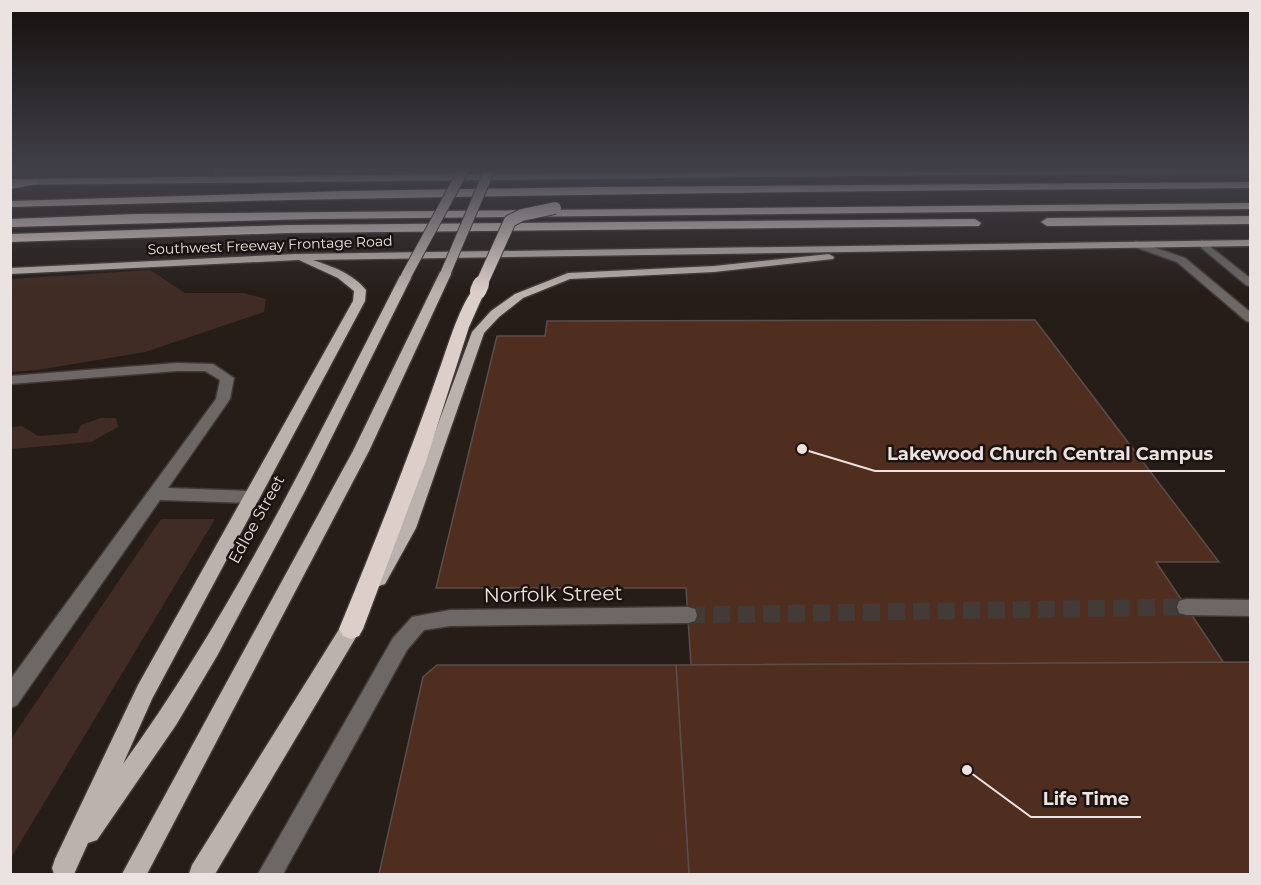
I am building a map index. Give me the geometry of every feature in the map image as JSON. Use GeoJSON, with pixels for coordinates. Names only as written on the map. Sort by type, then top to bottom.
{"type":"FeatureCollection","features":[{"type":"Feature","properties":{"kind":"highway"},"geometry":{"type":"LineString","coordinates":[[10,218],[338,210]]}},
{"type":"Feature","properties":{"kind":"highway"},"geometry":{"type":"LineString","coordinates":[[351,629],[417,461],[462,327],[510,221],[522,215],[544,210]]}},
{"type":"Feature","properties":{"kind":"highway"},"geometry":{"type":"LineString","coordinates":[[10,224],[135,218],[301,215],[797,210]]}},
{"type":"Feature","properties":{"kind":"highway"},"geometry":{"type":"LineString","coordinates":[[1037,222],[1251,220]]}},
{"type":"Feature","properties":{"kind":"highway"},"geometry":{"type":"LineString","coordinates":[[10,238],[289,229],[989,222]]}},
{"type":"Feature","properties":{"kind":"main road","name":"Edloe Street"},"geometry":{"type":"LineString","coordinates":[[62,871],[178,701],[311,465],[441,210]]}},
{"type":"Feature","properties":{"kind":"main road"},"geometry":{"type":"LineString","coordinates":[[134,874],[361,451],[457,250],[473,210]]}},
{"type":"Feature","properties":{"kind":"main road","name":"Southwest Freeway Frontage Road"},"geometry":{"type":"LineString","coordinates":[[10,271],[296,257],[1251,243]]}},
{"type":"Feature","properties":{"kind":"main road"},"geometry":{"type":"LineString","coordinates":[[201,874],[351,629],[408,528],[478,332],[495,314],[519,296],[568,276],[714,269],[953,246]]}},
{"type":"Feature","properties":{"kind":"main road"},"geometry":{"type":"LineString","coordinates":[[62,871],[145,692],[359,301],[360,290],[355,283],[329,269],[296,257]]}},
{"type":"Feature","properties":{"kind":"street"},"geometry":{"type":"LineString","coordinates":[[1202,243],[1251,283]]}},
{"type":"Feature","properties":{"kind":"street"},"geometry":{"type":"LineString","coordinates":[[1136,244],[1181,260],[1251,318]]}},
{"type":"Feature","properties":{"kind":"street"},"geometry":{"type":"LineString","coordinates":[[1235,304],[1251,304]]}},
{"type":"Feature","properties":{"kind":"street"},"geometry":{"type":"LineString","coordinates":[[10,380],[177,367],[208,367],[227,378],[223,399],[10,698]]}},
{"type":"Feature","properties":{"kind":"street"},"geometry":{"type":"LineString","coordinates":[[155,494],[251,497]]}},
{"type":"Feature","properties":{"kind":"street"},"geometry":{"type":"LineString","coordinates":[[1186,607],[1251,608]]}},
{"type":"Feature","properties":{"kind":"street","name":"Norfolk Street"},"geometry":{"type":"LineString","coordinates":[[270,874],[400,644],[418,623],[450,618],[688,615]]}},
{"type":"Feature","properties":{"kind":"shaded area"},"geometry":{"type":"Polygon","coordinates":[[[150,270],[185,293],[243,293],[266,299],[264,312],[145,352],[37,370],[11,372],[11,279],[150,270]]]}},
{"type":"Feature","properties":{"kind":"shaded area"},"geometry":{"type":"Polygon","coordinates":[[[101,418],[116,418],[118,427],[91,442],[11,449],[11,427],[22,426],[38,436],[77,433],[81,425],[101,418]]]}},
{"type":"Feature","properties":{"kind":"shaded area"},"geometry":{"type":"Polygon","coordinates":[[[161,519],[215,519],[11,858],[11,739],[161,519]]]}},
{"type":"Feature","properties":{"kind":"building"},"geometry":{"type":"Polygon","coordinates":[[[1035,320],[1219,562],[1156,562],[1224,663],[691,665],[686,588],[436,588],[497,336],[545,336],[547,321],[1035,320]]]}},
{"type":"Feature","properties":{"kind":"building"},"geometry":{"type":"Polygon","coordinates":[[[1250,662],[1250,874],[689,874],[676,665],[1250,662]]]}},
{"type":"Feature","properties":{"kind":"building"},"geometry":{"type":"Polygon","coordinates":[[[437,665],[676,665],[689,874],[379,874],[423,677],[437,665]]]}},
{"type":"Feature","properties":{"kind":"tunnel"},"geometry":{"type":"LineString","coordinates":[[688,615],[1186,607]]}},
{"type":"Feature","properties":{"kind":"place","name":"Lakewood Church Central Campus"},"geometry":{"type":"Point","coordinates":[802,449]}},
{"type":"Feature","properties":{"kind":"place","name":"Life Time"},"geometry":{"type":"Point","coordinates":[967,770]}}]}
